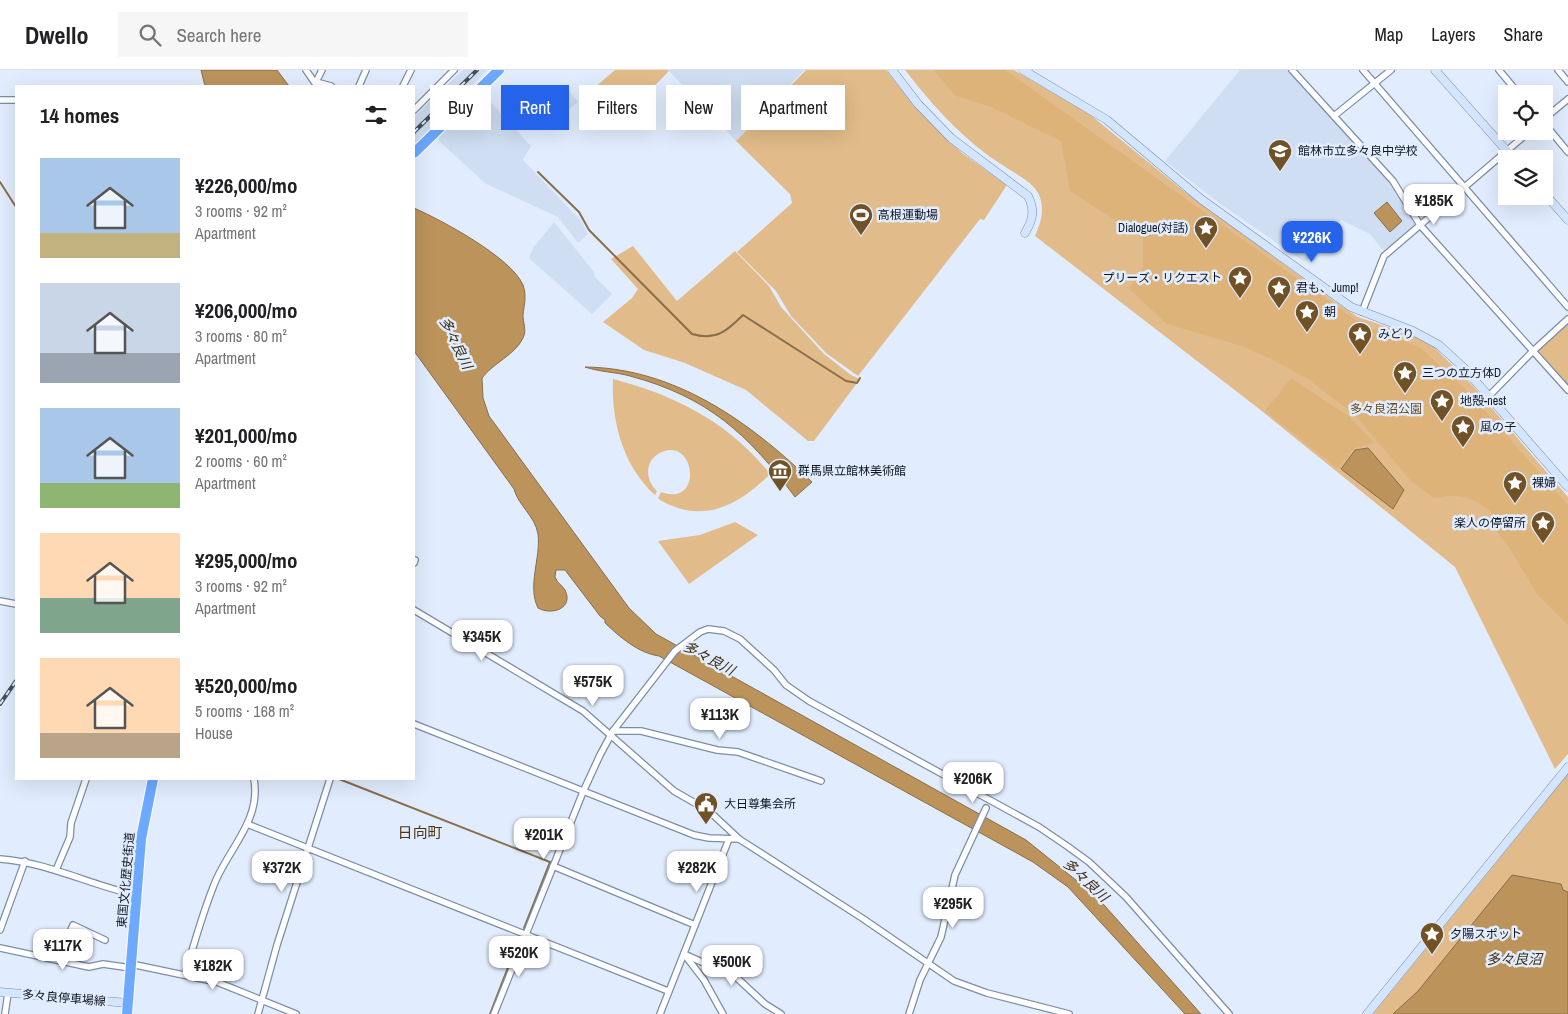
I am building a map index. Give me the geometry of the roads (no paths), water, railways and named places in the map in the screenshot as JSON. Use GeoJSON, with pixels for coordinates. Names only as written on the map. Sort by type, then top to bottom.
{"type":"FeatureCollection","features":[{"type":"Feature","properties":{"kind":"highway"},"geometry":{"type":"LineString","coordinates":[[415,152],[499,70]]}},
{"type":"Feature","properties":{"kind":"highway","name":"東国文化歴史街道"},"geometry":{"type":"LineString","coordinates":[[128,1009],[142,829],[153,780]]}},
{"type":"Feature","properties":{"kind":"street"},"geometry":{"type":"LineString","coordinates":[[306,70],[317,84]]}},
{"type":"Feature","properties":{"kind":"street"},"geometry":{"type":"LineString","coordinates":[[317,84],[322,70]]}},
{"type":"Feature","properties":{"kind":"street"},"geometry":{"type":"LineString","coordinates":[[359,85],[366,70]]}},
{"type":"Feature","properties":{"kind":"street"},"geometry":{"type":"LineString","coordinates":[[404,85],[411,70]]}},
{"type":"Feature","properties":{"kind":"street"},"geometry":{"type":"LineString","coordinates":[[415,109],[454,70]]}},
{"type":"Feature","properties":{"kind":"street"},"geometry":{"type":"LineString","coordinates":[[892,70],[918,104],[951,138],[1028,196],[1033,209],[1033,217],[1025,233]]}},
{"type":"Feature","properties":{"kind":"street"},"geometry":{"type":"LineString","coordinates":[[1024,70],[1107,120],[1202,199],[1362,312],[1413,331],[1438,345],[1456,360],[1489,396],[1568,487]]}},
{"type":"Feature","properties":{"kind":"street"},"geometry":{"type":"LineString","coordinates":[[1292,70],[1393,181],[1420,226],[1568,390]]}},
{"type":"Feature","properties":{"kind":"street"},"geometry":{"type":"LineString","coordinates":[[1363,70],[1568,307]]}},
{"type":"Feature","properties":{"kind":"street"},"geometry":{"type":"LineString","coordinates":[[1334,116],[1391,70]]}},
{"type":"Feature","properties":{"kind":"street"},"geometry":{"type":"LineString","coordinates":[[1435,70],[1506,150]]}},
{"type":"Feature","properties":{"kind":"street"},"geometry":{"type":"LineString","coordinates":[[1499,70],[1512,85]]}},
{"type":"Feature","properties":{"kind":"street"},"geometry":{"type":"LineString","coordinates":[[1558,70],[1568,82]]}},
{"type":"Feature","properties":{"kind":"street"},"geometry":{"type":"LineString","coordinates":[[1553,113],[1568,99]]}},
{"type":"Feature","properties":{"kind":"street"},"geometry":{"type":"LineString","coordinates":[[0,100],[15,100]]}},
{"type":"Feature","properties":{"kind":"street"},"geometry":{"type":"LineString","coordinates":[[1553,133],[1568,152]]}},
{"type":"Feature","properties":{"kind":"street"},"geometry":{"type":"LineString","coordinates":[[1508,150],[1520,140]]}},
{"type":"Feature","properties":{"kind":"street"},"geometry":{"type":"LineString","coordinates":[[1362,312],[1384,256],[1498,159]]}},
{"type":"Feature","properties":{"kind":"street"},"geometry":{"type":"LineString","coordinates":[[1553,203],[1568,220]]}},
{"type":"Feature","properties":{"kind":"street"},"geometry":{"type":"LineString","coordinates":[[1489,396],[1532,352],[1568,320]]}},
{"type":"Feature","properties":{"kind":"street"},"geometry":{"type":"LineString","coordinates":[[0,602],[15,604]]}},
{"type":"Feature","properties":{"kind":"street"},"geometry":{"type":"LineString","coordinates":[[415,611],[561,696],[583,711],[612,734],[674,791],[709,811],[739,839],[954,980],[971,988],[1069,1014]]}},
{"type":"Feature","properties":{"kind":"street"},"geometry":{"type":"LineString","coordinates":[[494,1014],[583,792],[612,734],[664,666],[686,641],[708,630],[732,634],[740,638],[774,670],[786,685],[809,702],[1038,827],[1089,862],[1126,898],[1229,1014]]}},
{"type":"Feature","properties":{"kind":"street"},"geometry":{"type":"LineString","coordinates":[[415,724],[694,835],[739,839]]}},
{"type":"Feature","properties":{"kind":"street"},"geometry":{"type":"LineString","coordinates":[[612,734],[641,731],[717,750],[745,754],[821,781]]}},
{"type":"Feature","properties":{"kind":"street"},"geometry":{"type":"LineString","coordinates":[[1367,1014],[1568,767]]}},
{"type":"Feature","properties":{"kind":"street"},"geometry":{"type":"LineString","coordinates":[[56,870],[70,838],[70,823],[86,780]]}},
{"type":"Feature","properties":{"kind":"street"},"geometry":{"type":"LineString","coordinates":[[185,975],[195,939],[217,879],[247,824],[256,801],[254,780]]}},
{"type":"Feature","properties":{"kind":"street"},"geometry":{"type":"LineString","coordinates":[[258,1014],[277,945],[330,780]]}},
{"type":"Feature","properties":{"kind":"street"},"geometry":{"type":"LineString","coordinates":[[909,1014],[920,980],[941,937],[955,875],[972,834],[986,808]]}},
{"type":"Feature","properties":{"kind":"street"},"geometry":{"type":"LineString","coordinates":[[247,824],[668,991]]}},
{"type":"Feature","properties":{"kind":"street"},"geometry":{"type":"LineString","coordinates":[[660,1014],[729,839]]}},
{"type":"Feature","properties":{"kind":"street"},"geometry":{"type":"LineString","coordinates":[[0,859],[25,860],[103,888],[136,895]]}},
{"type":"Feature","properties":{"kind":"street"},"geometry":{"type":"LineString","coordinates":[[0,930],[25,860]]}},
{"type":"Feature","properties":{"kind":"street"},"geometry":{"type":"LineString","coordinates":[[553,866],[695,925]]}},
{"type":"Feature","properties":{"kind":"street"},"geometry":{"type":"LineString","coordinates":[[58,960],[73,925],[105,940]]}},
{"type":"Feature","properties":{"kind":"street"},"geometry":{"type":"LineString","coordinates":[[0,948],[89,966],[103,964],[131,966],[217,982],[296,1014]]}},
{"type":"Feature","properties":{"kind":"street"},"geometry":{"type":"LineString","coordinates":[[684,954],[704,980],[723,1014]]}},
{"type":"Feature","properties":{"kind":"street"},"geometry":{"type":"LineString","coordinates":[[684,954],[737,978],[765,1004],[781,1014]]}},
{"type":"Feature","properties":{"kind":"street"},"geometry":{"type":"LineString","coordinates":[[4,992],[5,1014]]}},
{"type":"Feature","properties":{"kind":"street","name":"多々良停車場線"},"geometry":{"type":"LineString","coordinates":[[4,992],[128,1009]]}},
{"type":"Feature","properties":{"kind":"water"},"geometry":{"type":"Polygon","coordinates":[[[201,70],[277,70],[288,85],[205,85],[201,70]]]}},
{"type":"Feature","properties":{"kind":"water"},"geometry":{"type":"Polygon","coordinates":[[[1387,202],[1402,221],[1390,232],[1374,213],[1387,202]]]}},
{"type":"Feature","properties":{"kind":"water","name":"多々良川"},"geometry":{"type":"Polygon","coordinates":[[[415,208],[457,230],[490,251],[516,274],[523,285],[525,297],[523,315],[524,335],[515,349],[482,378],[483,398],[489,416],[629,608],[656,634],[1026,840],[1097,897],[1201,1014],[1185,1014],[1068,887],[1033,862],[659,656],[637,648],[623,639],[605,623],[605,620],[565,570],[556,570],[555,577],[565,590],[567,602],[555,611],[538,608],[535,599],[534,581],[538,553],[538,534],[534,522],[514,489],[415,352],[415,208]]]}},
{"type":"Feature","properties":{"kind":"water"},"geometry":{"type":"Polygon","coordinates":[[[585,367],[618,370],[650,377],[680,388],[709,402],[763,439],[812,482],[795,497],[760,454],[743,437],[704,407],[658,385],[630,376],[585,367]]]}},
{"type":"Feature","properties":{"kind":"water"},"geometry":{"type":"Polygon","coordinates":[[[1368,448],[1404,490],[1393,509],[1341,469],[1355,450],[1368,448]]]}},
{"type":"Feature","properties":{"kind":"water","name":"多々良沼"},"geometry":{"type":"Polygon","coordinates":[[[1512,875],[1561,884],[1563,890],[1568,892],[1568,1014],[1393,1014],[1418,991],[1512,875]]]}},
{"type":"Feature","properties":{"kind":"waterway"},"geometry":{"type":"LineString","coordinates":[[538,172],[579,212],[589,230],[692,334],[708,336],[720,333],[732,326],[743,315],[846,381],[857,383],[860,378]]}},
{"type":"Feature","properties":{"kind":"waterway"},"geometry":{"type":"LineString","coordinates":[[0,182],[15,205]]}},
{"type":"Feature","properties":{"kind":"waterway"},"geometry":{"type":"LineString","coordinates":[[342,780],[550,862],[524,928]]}},
{"type":"Feature","properties":{"kind":"waterway"},"geometry":{"type":"LineString","coordinates":[[490,1014],[519,939]]}},
{"type":"Feature","properties":{"kind":"railway"},"geometry":{"type":"LineString","coordinates":[[415,131],[477,70]]}},
{"type":"Feature","properties":{"kind":"railway"},"geometry":{"type":"LineString","coordinates":[[0,704],[15,682]]}},
{"type":"Feature","properties":{"kind":"place","name":"館林市立多々良中学校"},"geometry":{"type":"Point","coordinates":[1280,172]}},
{"type":"Feature","properties":{"kind":"place","name":"高根運動場"},"geometry":{"type":"Point","coordinates":[861,236]}},
{"type":"Feature","properties":{"kind":"place","name":"Dialogue(対話)"},"geometry":{"type":"Point","coordinates":[1206,249]}},
{"type":"Feature","properties":{"kind":"place","name":"プリーズ・リクエスト"},"geometry":{"type":"Point","coordinates":[1240,299]}},
{"type":"Feature","properties":{"kind":"place","name":"君も、Jump!"},"geometry":{"type":"Point","coordinates":[1279,309]}},
{"type":"Feature","properties":{"kind":"place","name":"朝"},"geometry":{"type":"Point","coordinates":[1307,333]}},
{"type":"Feature","properties":{"kind":"place","name":"みどり"},"geometry":{"type":"Point","coordinates":[1360,355]}},
{"type":"Feature","properties":{"kind":"place","name":"三つの立方体D"},"geometry":{"type":"Point","coordinates":[1405,394]}},
{"type":"Feature","properties":{"kind":"place","name":"地殻-nest"},"geometry":{"type":"Point","coordinates":[1442,422]}},
{"type":"Feature","properties":{"kind":"place","name":"風の子"},"geometry":{"type":"Point","coordinates":[1463,448]}},
{"type":"Feature","properties":{"kind":"place","name":"群馬県立館林美術館"},"geometry":{"type":"Point","coordinates":[780,492]}},
{"type":"Feature","properties":{"kind":"place","name":"裸婦"},"geometry":{"type":"Point","coordinates":[1515,504]}},
{"type":"Feature","properties":{"kind":"place","name":"楽人の停留所"},"geometry":{"type":"Point","coordinates":[1543,544]}},
{"type":"Feature","properties":{"kind":"place","name":"大日尊集会所"},"geometry":{"type":"Point","coordinates":[706,825]}},
{"type":"Feature","properties":{"kind":"place","name":"夕陽スポット"},"geometry":{"type":"Point","coordinates":[1432,955]}},
{"type":"Feature","properties":{"kind":"district","name":"日向町"},"geometry":{"type":"Point","coordinates":[420,833]}},
{"type":"Feature","properties":{"kind":"park label","name":"多々良沼公園"},"geometry":{"type":"Point","coordinates":[1386,409]}}]}
